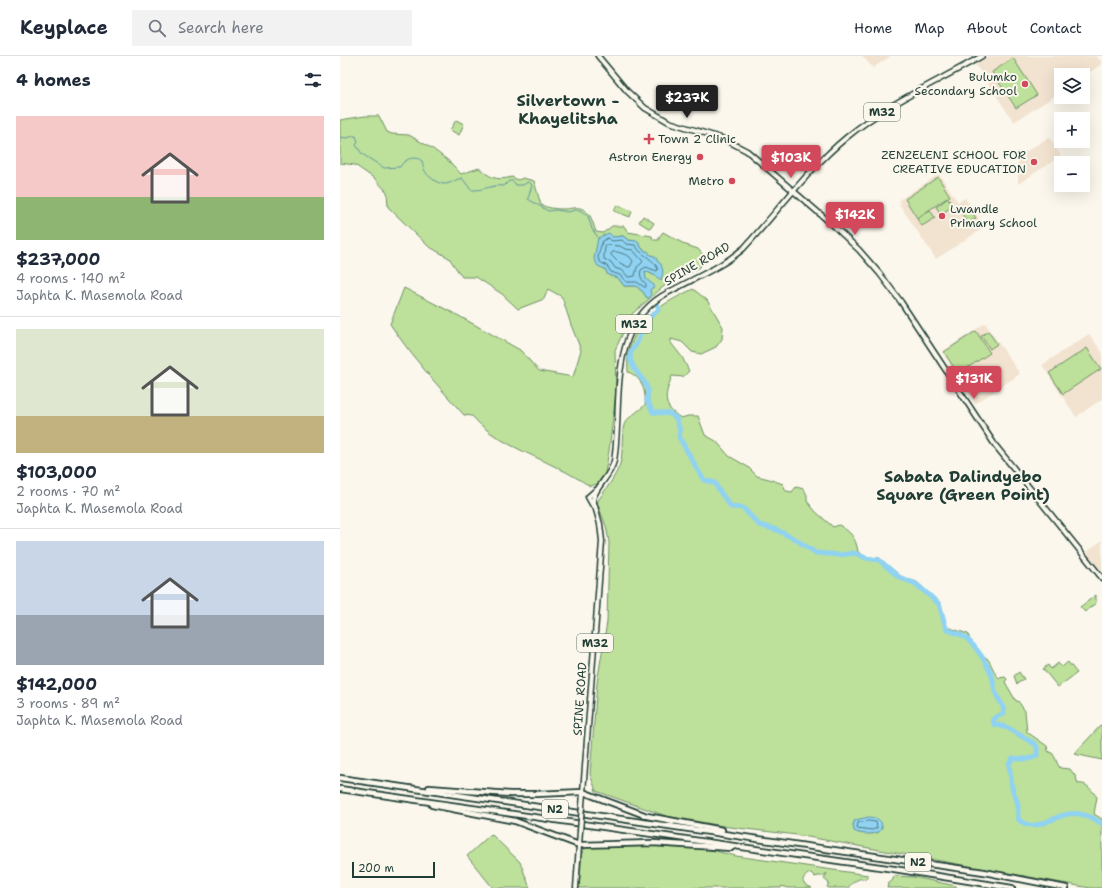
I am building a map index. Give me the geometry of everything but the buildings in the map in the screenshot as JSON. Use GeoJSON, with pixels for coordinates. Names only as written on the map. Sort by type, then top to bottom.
{"type":"FeatureCollection","features":[{"type":"Feature","properties":{"kind":"highway","name":"N2"},"geometry":{"type":"LineString","coordinates":[[340,778],[984,872],[1066,888]]}},
{"type":"Feature","properties":{"kind":"highway"},"geometry":{"type":"LineString","coordinates":[[410,788],[421,787],[518,794],[583,792],[647,816],[769,840]]}},
{"type":"Feature","properties":{"kind":"highway","name":"N2"},"geometry":{"type":"LineString","coordinates":[[340,789],[894,869],[1012,888]]}},
{"type":"Feature","properties":{"kind":"highway"},"geometry":{"type":"LineString","coordinates":[[399,797],[411,801],[508,819],[531,826],[579,845],[653,843],[768,851]]}},
{"type":"Feature","properties":{"kind":"main road"},"geometry":{"type":"LineString","coordinates":[[598,56],[627,91],[645,108],[669,122],[717,137],[738,146],[756,158],[840,231],[859,250],[880,274],[905,308],[995,446],[1102,578]]}},
{"type":"Feature","properties":{"kind":"main road","name":"SPINE ROAD"},"geometry":{"type":"LineString","coordinates":[[958,69],[978,56]]}},
{"type":"Feature","properties":{"kind":"main road","name":"SPINE ROAD"},"geometry":{"type":"LineString","coordinates":[[576,888],[602,541],[600,524],[591,497],[607,477],[614,461],[623,354],[628,336],[636,321],[651,304],[661,296],[738,254],[825,157],[858,128],[883,111],[982,56]]}},
{"type":"Feature","properties":{"kind":"shaded area"},"geometry":{"type":"Polygon","coordinates":[[[862,56],[891,56],[873,68],[862,56]]]}},
{"type":"Feature","properties":{"kind":"shaded area","name":"Bulumko Secondary School"},"geometry":{"type":"Polygon","coordinates":[[[990,56],[1096,56],[1102,62],[1102,64],[1090,72],[1090,68],[1054,68],[1054,96],[1014,122],[975,64],[990,56]]]}},
{"type":"Feature","properties":{"kind":"shaded area","name":"ZENZELENI SCHOOL FOR CREATIVE EDUCATION"},"geometry":{"type":"Polygon","coordinates":[[[1049,137],[1054,145],[1054,148],[1056,148],[1061,156],[1054,156],[1054,161],[1018,184],[1018,157],[1049,137]]]}},
{"type":"Feature","properties":{"kind":"shaded area","name":"Lwandle Primary School"},"geometry":{"type":"Polygon","coordinates":[[[939,174],[958,202],[965,198],[985,227],[936,259],[899,204],[901,203],[899,200],[939,174]]]}},
{"type":"Feature","properties":{"kind":"shaded area"},"geometry":{"type":"Polygon","coordinates":[[[985,323],[1020,374],[975,404],[942,352],[985,323]]]}},
{"type":"Feature","properties":{"kind":"shaded area"},"geometry":{"type":"Polygon","coordinates":[[[1089,334],[1102,352],[1102,399],[1076,417],[1042,365],[1089,334]]]}},
{"type":"Feature","properties":{"kind":"shaded area"},"geometry":{"type":"Polygon","coordinates":[[[1102,540],[1102,571],[1088,556],[1088,551],[1102,540]]]}},
{"type":"Feature","properties":{"kind":"green space"},"geometry":{"type":"Polygon","coordinates":[[[1013,58],[1037,95],[1016,108],[992,72],[1013,58]]]}},
{"type":"Feature","properties":{"kind":"green space"},"geometry":{"type":"Polygon","coordinates":[[[365,116],[379,116],[387,132],[392,134],[409,135],[433,149],[450,162],[461,174],[479,168],[498,179],[512,177],[518,180],[523,178],[534,181],[541,205],[557,209],[583,209],[589,214],[596,232],[603,233],[612,226],[624,226],[628,232],[652,236],[653,240],[659,240],[659,237],[663,232],[686,245],[698,249],[704,256],[704,261],[700,267],[663,287],[632,314],[615,350],[616,392],[609,451],[605,473],[597,484],[590,486],[566,472],[512,446],[490,433],[472,416],[464,415],[416,360],[390,324],[404,288],[459,316],[520,350],[539,371],[573,377],[581,350],[562,297],[548,289],[544,299],[518,309],[502,294],[476,277],[462,277],[449,258],[428,246],[388,207],[387,192],[375,179],[355,165],[340,163],[340,120],[365,116]],[[623,236],[613,237],[605,269],[608,275],[618,278],[624,286],[636,286],[647,298],[645,271],[654,275],[658,262],[644,251],[637,241],[628,240],[623,236]]]}},
{"type":"Feature","properties":{"kind":"green space"},"geometry":{"type":"Polygon","coordinates":[[[456,120],[464,124],[459,135],[450,130],[456,120]]]}},
{"type":"Feature","properties":{"kind":"green space"},"geometry":{"type":"Polygon","coordinates":[[[938,177],[950,196],[917,218],[905,199],[938,177]]]}},
{"type":"Feature","properties":{"kind":"green space"},"geometry":{"type":"Polygon","coordinates":[[[948,198],[953,206],[941,214],[936,207],[948,198]]]}},
{"type":"Feature","properties":{"kind":"green space"},"geometry":{"type":"Polygon","coordinates":[[[617,205],[632,211],[630,217],[614,211],[617,205]]]}},
{"type":"Feature","properties":{"kind":"green space"},"geometry":{"type":"Polygon","coordinates":[[[968,206],[976,218],[968,223],[960,211],[968,206]]]}},
{"type":"Feature","properties":{"kind":"green space"},"geometry":{"type":"Polygon","coordinates":[[[930,210],[935,218],[922,226],[917,219],[930,210]]]}},
{"type":"Feature","properties":{"kind":"green space"},"geometry":{"type":"Polygon","coordinates":[[[643,216],[654,223],[650,229],[639,222],[643,216]]]}},
{"type":"Feature","properties":{"kind":"green space"},"geometry":{"type":"Polygon","coordinates":[[[693,289],[707,300],[723,327],[722,339],[716,347],[701,354],[692,352],[682,342],[671,339],[671,343],[682,357],[689,371],[683,377],[672,376],[666,394],[666,400],[670,409],[681,418],[698,416],[705,435],[716,441],[729,456],[748,467],[757,476],[783,484],[786,491],[792,492],[796,487],[804,489],[807,495],[807,501],[816,512],[833,527],[839,525],[850,533],[856,543],[858,552],[867,557],[880,558],[897,574],[917,582],[941,604],[947,627],[968,634],[970,640],[983,658],[987,658],[989,660],[997,676],[999,678],[1005,677],[1007,679],[1005,682],[1016,701],[1018,701],[1025,711],[1027,732],[1047,746],[1048,751],[1052,753],[1060,768],[1070,769],[1076,777],[1078,784],[1084,784],[1087,786],[1097,797],[1094,814],[1102,819],[1102,888],[1090,888],[797,835],[729,827],[666,816],[596,791],[590,774],[597,683],[607,622],[609,542],[606,526],[597,502],[613,479],[620,464],[624,424],[627,419],[645,405],[644,390],[640,381],[633,374],[628,372],[628,353],[632,341],[645,321],[661,306],[693,289]],[[855,820],[853,825],[859,833],[870,834],[879,832],[882,826],[855,820]]]}},
{"type":"Feature","properties":{"kind":"green space"},"geometry":{"type":"Polygon","coordinates":[[[976,331],[990,353],[958,374],[944,352],[976,331]]]}},
{"type":"Feature","properties":{"kind":"green space"},"geometry":{"type":"Polygon","coordinates":[[[988,331],[997,344],[990,349],[981,336],[988,331]]]}},
{"type":"Feature","properties":{"kind":"green space"},"geometry":{"type":"Polygon","coordinates":[[[1087,348],[1101,369],[1063,394],[1049,373],[1087,348]]]}},
{"type":"Feature","properties":{"kind":"green space"},"geometry":{"type":"Polygon","coordinates":[[[1096,595],[1096,603],[1085,612],[1080,607],[1096,595]]]}},
{"type":"Feature","properties":{"kind":"green space"},"geometry":{"type":"Polygon","coordinates":[[[1068,662],[1077,673],[1058,687],[1043,669],[1048,665],[1051,669],[1058,663],[1062,667],[1068,662]]]}},
{"type":"Feature","properties":{"kind":"green space"},"geometry":{"type":"Polygon","coordinates":[[[1019,672],[1024,679],[1017,684],[1014,676],[1019,672]]]}},
{"type":"Feature","properties":{"kind":"green space"},"geometry":{"type":"Polygon","coordinates":[[[1102,724],[1102,760],[1074,754],[1102,724]]]}},
{"type":"Feature","properties":{"kind":"green space"},"geometry":{"type":"Polygon","coordinates":[[[491,834],[520,862],[530,888],[493,888],[467,856],[491,834]]]}},
{"type":"Feature","properties":{"kind":"green space"},"geometry":{"type":"Polygon","coordinates":[[[657,845],[703,848],[736,856],[868,875],[866,879],[856,880],[848,888],[829,888],[827,887],[829,883],[824,879],[827,873],[823,876],[815,877],[811,873],[805,876],[803,882],[812,888],[787,888],[782,886],[781,888],[579,888],[582,853],[586,847],[657,845]]]}},
{"type":"Feature","properties":{"kind":"green space"},"geometry":{"type":"Polygon","coordinates":[[[895,876],[914,877],[956,886],[957,888],[887,888],[888,884],[895,876]]]}},
{"type":"Feature","properties":{"kind":"water"},"geometry":{"type":"Polygon","coordinates":[[[609,233],[613,237],[623,236],[628,240],[637,241],[644,251],[648,251],[650,255],[655,256],[661,264],[663,272],[661,280],[645,271],[646,279],[655,286],[650,290],[651,294],[649,298],[647,298],[636,286],[624,286],[618,278],[608,275],[605,269],[598,266],[594,259],[598,238],[609,233]]]}},
{"type":"Feature","properties":{"kind":"water"},"geometry":{"type":"Polygon","coordinates":[[[869,817],[875,818],[881,822],[882,825],[880,831],[867,834],[854,831],[853,825],[855,820],[869,817]]]}},
{"type":"Feature","properties":{"kind":"waterway"},"geometry":{"type":"LineString","coordinates":[[340,137],[347,138],[356,136],[358,142],[356,145],[362,154],[384,168],[400,167],[407,160],[413,158],[419,159],[422,161],[426,173],[437,182],[443,184],[462,178],[471,190],[475,190],[504,186],[509,181],[513,181],[516,185],[523,185],[529,182],[532,185],[528,199],[548,211],[556,210],[569,212],[580,210],[588,216],[592,229],[599,239]]}},
{"type":"Feature","properties":{"kind":"waterway"},"geometry":{"type":"LineString","coordinates":[[657,305],[659,307],[658,310],[649,318],[641,330],[638,341],[631,352],[630,359],[634,368],[645,383],[648,390],[647,401],[653,412],[670,414],[676,418],[680,431],[679,437],[704,480],[715,483],[731,507],[743,508],[759,525],[777,530],[795,539],[816,553],[840,555],[854,553],[866,558],[879,560],[899,577],[916,584],[939,604],[946,628],[962,635],[967,639],[978,651],[987,666],[993,678],[995,692],[1004,710],[1004,713],[993,719],[994,724],[1008,728],[1035,744],[1037,747],[1037,755],[1034,757],[1026,759],[1013,758],[1009,764],[1012,788],[1018,804],[1018,819],[1024,823],[1037,825],[1062,815],[1082,814],[1091,817],[1102,824]]}},
{"type":"Feature","properties":{"kind":"place","name":"Bulumko Secondary School"},"geometry":{"type":"Point","coordinates":[1025,84]}},
{"type":"Feature","properties":{"kind":"place","name":"Town 2 Clinic"},"geometry":{"type":"Point","coordinates":[649,139]}},
{"type":"Feature","properties":{"kind":"place","name":"Astron Energy"},"geometry":{"type":"Point","coordinates":[700,157]}},
{"type":"Feature","properties":{"kind":"place","name":"ZENZELENI SCHOOL FOR CREATIVE EDUCATION"},"geometry":{"type":"Point","coordinates":[1034,162]}},
{"type":"Feature","properties":{"kind":"place","name":"Metro"},"geometry":{"type":"Point","coordinates":[732,181]}},
{"type":"Feature","properties":{"kind":"place","name":"Lwandle Primary School"},"geometry":{"type":"Point","coordinates":[942,216]}},
{"type":"Feature","properties":{"kind":"district","name":"Silvertown - Khayelitsha"},"geometry":{"type":"Point","coordinates":[568,109]}},
{"type":"Feature","properties":{"kind":"district","name":"Sabata Dalindyebo Square (Green Point)"},"geometry":{"type":"Point","coordinates":[963,485]}}]}
